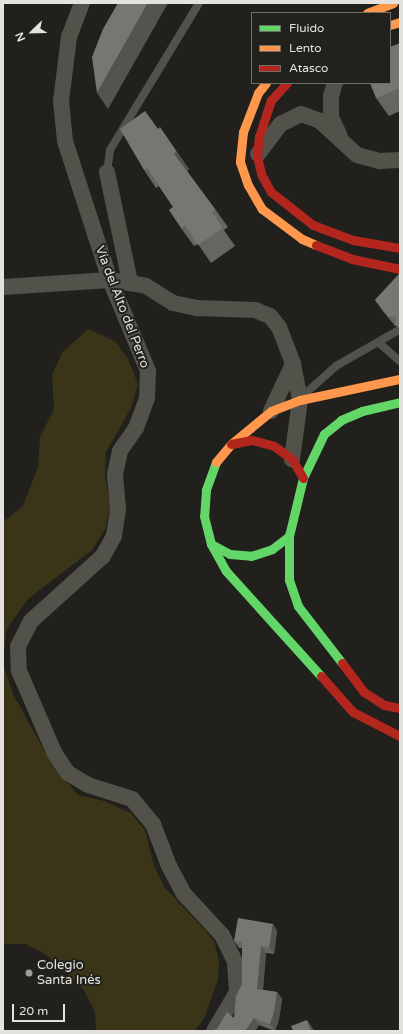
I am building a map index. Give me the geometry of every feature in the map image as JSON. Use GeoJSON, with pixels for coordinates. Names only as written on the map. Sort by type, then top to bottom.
{"type":"FeatureCollection","features":[{"type":"Feature","properties":{"kind":"main road"},"geometry":{"type":"LineString","coordinates":[[370,12],[393,3]]}},
{"type":"Feature","properties":{"kind":"main road"},"geometry":{"type":"LineString","coordinates":[[265,84],[258,94],[243,132],[240,162],[248,185],[262,209],[302,239],[352,259],[400,269]]}},
{"type":"Feature","properties":{"kind":"main road"},"geometry":{"type":"LineString","coordinates":[[286,84],[271,100],[259,136],[257,156],[261,174],[270,192],[312,225],[352,240],[400,248]]}},
{"type":"Feature","properties":{"kind":"main road"},"geometry":{"type":"LineString","coordinates":[[400,379],[300,400],[271,411],[231,444],[214,464],[206,490],[204,516],[211,544],[226,571],[352,712],[380,728],[400,736]]}},
{"type":"Feature","properties":{"kind":"main road"},"geometry":{"type":"LineString","coordinates":[[400,402],[362,411],[341,420],[324,434],[303,478],[289,536],[289,580],[298,606],[364,692],[384,705],[400,708]]}},
{"type":"Feature","properties":{"kind":"main road"},"geometry":{"type":"LineString","coordinates":[[231,444],[252,440],[274,446],[292,459],[303,478]]}},
{"type":"Feature","properties":{"kind":"main road"},"geometry":{"type":"LineString","coordinates":[[211,544],[230,554],[251,556],[272,550],[289,536]]}},
{"type":"Feature","properties":{"kind":"street","name":"Vía del Alto del Perro"},"geometry":{"type":"LineString","coordinates":[[82,3],[69,37],[61,101],[65,141],[110,280],[148,371],[147,398],[136,428],[119,457],[115,475],[118,510],[114,536],[103,556],[30,621],[18,646],[19,670],[54,754],[68,773],[88,785],[132,799],[153,824],[169,866],[184,894],[222,935],[235,962],[237,992],[214,1031]]}},
{"type":"Feature","properties":{"kind":"street"},"geometry":{"type":"LineString","coordinates":[[335,84],[331,96],[332,118],[342,142]]}},
{"type":"Feature","properties":{"kind":"street"},"geometry":{"type":"LineString","coordinates":[[257,156],[281,124],[301,114],[320,121],[357,155],[380,161],[400,160]]}},
{"type":"Feature","properties":{"kind":"street"},"geometry":{"type":"LineString","coordinates":[[107,172],[130,282]]}},
{"type":"Feature","properties":{"kind":"street"},"geometry":{"type":"LineString","coordinates":[[3,287],[110,280],[130,282],[146,286],[179,304],[197,308],[255,310],[270,316],[279,327],[293,364],[300,400],[292,459]]}},
{"type":"Feature","properties":{"kind":"street"},"geometry":{"type":"LineString","coordinates":[[271,411],[293,364]]}},
{"type":"Feature","properties":{"kind":"lane"},"geometry":{"type":"LineString","coordinates":[[107,172],[110,150],[198,3]]}},
{"type":"Feature","properties":{"kind":"lane"},"geometry":{"type":"LineString","coordinates":[[300,400],[336,366],[379,343],[399,330]]}},
{"type":"Feature","properties":{"kind":"lane"},"geometry":{"type":"LineString","coordinates":[[379,343],[400,361]]}},
{"type":"Feature","properties":{"kind":"shaded area"},"geometry":{"type":"Polygon","coordinates":[[[88,329],[115,341],[128,359],[138,384],[131,408],[106,452],[105,476],[110,507],[105,529],[92,550],[28,599],[7,628],[3,659],[3,522],[23,506],[38,467],[40,437],[54,409],[52,375],[62,353],[88,329]]]}},
{"type":"Feature","properties":{"kind":"shaded area"},"geometry":{"type":"Polygon","coordinates":[[[3,664],[13,694],[51,763],[78,795],[104,801],[131,813],[145,830],[154,866],[165,888],[207,932],[215,944],[219,961],[218,980],[204,1018],[195,1031],[96,1031],[95,1012],[84,990],[69,975],[45,954],[25,944],[3,944],[3,664]]]}},
{"type":"Feature","properties":{"kind":"building"},"geometry":{"type":"Polygon","coordinates":[[[118,3],[148,3],[97,93],[92,57],[103,29],[118,3]]]}},
{"type":"Feature","properties":{"kind":"building"},"geometry":{"type":"Polygon","coordinates":[[[400,43],[400,88],[376,98],[370,84],[391,84],[391,47],[400,43]]]}},
{"type":"Feature","properties":{"kind":"building"},"geometry":{"type":"Polygon","coordinates":[[[145,111],[158,129],[160,127],[176,151],[174,154],[215,209],[212,212],[223,228],[198,245],[185,225],[181,228],[169,210],[173,207],[147,168],[144,170],[120,129],[145,111]]]}},
{"type":"Feature","properties":{"kind":"building"},"geometry":{"type":"Polygon","coordinates":[[[400,273],[400,329],[395,324],[396,317],[388,316],[375,300],[400,273]]]}},
{"type":"Feature","properties":{"kind":"building"},"geometry":{"type":"Polygon","coordinates":[[[238,918],[273,924],[269,947],[261,946],[257,989],[277,992],[274,1012],[270,1024],[254,1018],[245,1031],[212,1031],[217,1029],[227,1012],[234,1018],[236,996],[242,984],[242,942],[234,941],[238,918]]]}},
{"type":"Feature","properties":{"kind":"building"},"geometry":{"type":"Polygon","coordinates":[[[307,1020],[311,1031],[293,1031],[291,1026],[307,1020]]]}},
{"type":"Feature","properties":{"kind":"traffic: fast"},"geometry":{"type":"LineString","coordinates":[[342,663],[298,606],[289,580],[289,536],[303,478],[324,434],[341,420],[362,411],[400,402]]}},
{"type":"Feature","properties":{"kind":"traffic: fast"},"geometry":{"type":"LineString","coordinates":[[216,462],[206,490],[204,516],[211,544],[226,571],[321,676]]}},
{"type":"Feature","properties":{"kind":"traffic: fast"},"geometry":{"type":"LineString","coordinates":[[211,544],[230,554],[251,556],[272,549],[289,536]]}},
{"type":"Feature","properties":{"kind":"traffic: slow"},"geometry":{"type":"LineString","coordinates":[[370,12],[393,3]]}},
{"type":"Feature","properties":{"kind":"traffic: slow"},"geometry":{"type":"LineString","coordinates":[[391,25],[400,22]]}},
{"type":"Feature","properties":{"kind":"traffic: slow"},"geometry":{"type":"LineString","coordinates":[[265,84],[258,93],[243,132],[240,162],[248,185],[262,209],[302,239],[316,245]]}},
{"type":"Feature","properties":{"kind":"traffic: slow"},"geometry":{"type":"LineString","coordinates":[[216,462],[231,444],[271,411],[300,400],[400,379]]}},
{"type":"Feature","properties":{"kind":"traffic: jam"},"geometry":{"type":"LineString","coordinates":[[286,84],[271,100],[259,136],[257,156],[261,174],[271,192],[313,225],[353,240],[400,248]]}},
{"type":"Feature","properties":{"kind":"traffic: jam"},"geometry":{"type":"LineString","coordinates":[[316,245],[352,259],[400,269]]}},
{"type":"Feature","properties":{"kind":"traffic: jam"},"geometry":{"type":"LineString","coordinates":[[231,444],[252,440],[274,446],[292,459],[303,478]]}},
{"type":"Feature","properties":{"kind":"traffic: jam"},"geometry":{"type":"LineString","coordinates":[[342,663],[364,692],[384,705],[400,708]]}},
{"type":"Feature","properties":{"kind":"traffic: jam"},"geometry":{"type":"LineString","coordinates":[[321,676],[353,712],[400,736]]}},
{"type":"Feature","properties":{"kind":"place","name":"Colegio Santa Inés"},"geometry":{"type":"Point","coordinates":[29,973]}}]}
